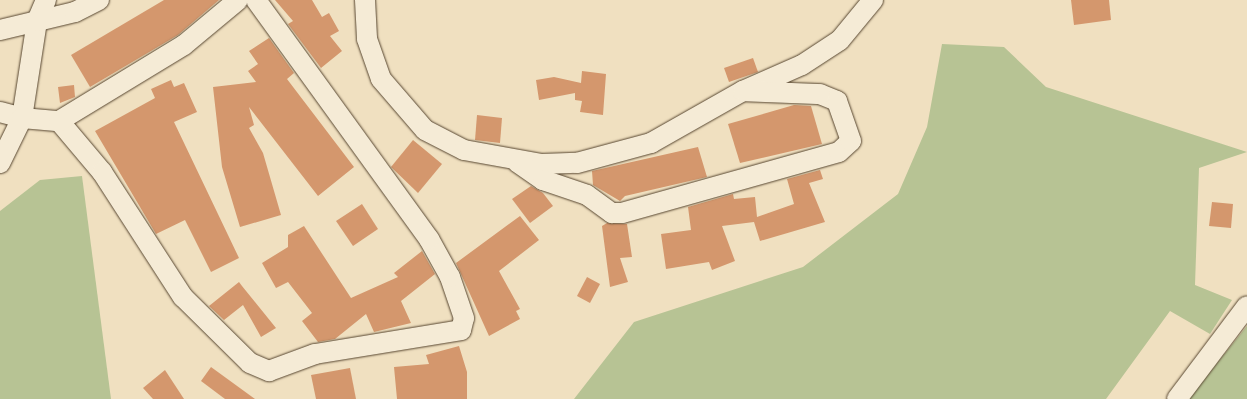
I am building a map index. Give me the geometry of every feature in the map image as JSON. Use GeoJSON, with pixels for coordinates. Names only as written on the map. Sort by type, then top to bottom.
{"type":"FeatureCollection","features":[{"type":"Feature","properties":{"kind":"street"},"geometry":{"type":"LineString","coordinates":[[0,163],[22,118],[38,21],[46,0]]}},
{"type":"Feature","properties":{"kind":"street"},"geometry":{"type":"LineString","coordinates":[[0,30],[38,21],[99,0]]}},
{"type":"Feature","properties":{"kind":"street"},"geometry":{"type":"LineString","coordinates":[[0,112],[22,118],[59,121],[184,45],[238,0]]}},
{"type":"Feature","properties":{"kind":"street"},"geometry":{"type":"LineString","coordinates":[[59,121],[102,172],[182,297],[250,362],[269,371],[315,354],[461,330],[464,318],[450,277],[429,239],[256,0]]}},
{"type":"Feature","properties":{"kind":"street"},"geometry":{"type":"LineString","coordinates":[[365,0],[367,39],[381,79],[425,130],[464,150],[542,164],[577,163],[652,143],[743,91],[802,65],[840,40],[873,0]]}},
{"type":"Feature","properties":{"kind":"street"},"geometry":{"type":"LineString","coordinates":[[512,159],[543,180],[587,195],[612,213],[622,213],[840,152],[851,141],[837,101],[820,94],[743,91]]}},
{"type":"Feature","properties":{"kind":"street"},"geometry":{"type":"LineString","coordinates":[[577,163],[587,195]]}},
{"type":"Feature","properties":{"kind":"street"},"geometry":{"type":"LineString","coordinates":[[1177,399],[1247,306]]}},
{"type":"Feature","properties":{"kind":"green space"},"geometry":{"type":"Polygon","coordinates":[[[942,44],[1004,47],[1046,87],[1247,152],[1199,168],[1195,285],[1232,300],[1210,334],[1170,311],[1106,399],[574,399],[634,322],[803,267],[898,194],[927,127],[942,44]]]}},
{"type":"Feature","properties":{"kind":"green space"},"geometry":{"type":"Polygon","coordinates":[[[82,176],[111,399],[0,399],[0,211],[40,180],[82,176]]]}},
{"type":"Feature","properties":{"kind":"green space"},"geometry":{"type":"Polygon","coordinates":[[[1247,326],[1247,399],[1188,399],[1247,326]]]}},
{"type":"Feature","properties":{"kind":"building"},"geometry":{"type":"Polygon","coordinates":[[[164,0],[219,0],[178,35],[90,87],[71,55],[164,0]]]}},
{"type":"Feature","properties":{"kind":"building"},"geometry":{"type":"Polygon","coordinates":[[[275,0],[312,0],[322,17],[329,13],[339,31],[330,36],[342,51],[321,68],[288,24],[293,21],[275,0]]]}},
{"type":"Feature","properties":{"kind":"building"},"geometry":{"type":"Polygon","coordinates":[[[1071,0],[1109,0],[1111,20],[1074,25],[1071,0]]]}},
{"type":"Feature","properties":{"kind":"building"},"geometry":{"type":"Polygon","coordinates":[[[269,38],[294,73],[287,79],[354,167],[318,196],[249,107],[254,125],[249,128],[263,153],[281,215],[240,227],[222,167],[213,87],[256,82],[248,71],[258,64],[249,51],[269,38]]]}},
{"type":"Feature","properties":{"kind":"building"},"geometry":{"type":"Polygon","coordinates":[[[753,58],[758,72],[729,82],[724,68],[753,58]]]}},
{"type":"Feature","properties":{"kind":"building"},"geometry":{"type":"Polygon","coordinates":[[[582,71],[606,74],[603,115],[580,112],[582,101],[575,100],[575,93],[539,100],[536,80],[554,77],[581,83],[582,71]]]}},
{"type":"Feature","properties":{"kind":"building"},"geometry":{"type":"Polygon","coordinates":[[[171,80],[174,87],[184,83],[197,112],[174,122],[239,258],[211,272],[185,220],[156,234],[95,131],[155,98],[151,89],[171,80]]]}},
{"type":"Feature","properties":{"kind":"building"},"geometry":{"type":"Polygon","coordinates":[[[74,85],[75,97],[60,103],[58,87],[74,85]]]}},
{"type":"Feature","properties":{"kind":"building"},"geometry":{"type":"Polygon","coordinates":[[[794,105],[811,106],[822,144],[740,163],[728,124],[794,105]]]}},
{"type":"Feature","properties":{"kind":"building"},"geometry":{"type":"Polygon","coordinates":[[[477,115],[502,118],[500,143],[475,140],[477,115]]]}},
{"type":"Feature","properties":{"kind":"building"},"geometry":{"type":"Polygon","coordinates":[[[413,140],[442,164],[418,193],[391,167],[413,140]]]}},
{"type":"Feature","properties":{"kind":"building"},"geometry":{"type":"Polygon","coordinates":[[[698,147],[707,177],[625,196],[620,201],[593,185],[592,171],[698,147]]]}},
{"type":"Feature","properties":{"kind":"building"},"geometry":{"type":"Polygon","coordinates":[[[820,170],[823,179],[809,183],[825,222],[760,241],[754,222],[722,226],[735,261],[712,270],[709,262],[666,269],[661,234],[691,230],[688,207],[733,194],[734,199],[755,197],[757,217],[794,204],[787,179],[820,170]]]}},
{"type":"Feature","properties":{"kind":"building"},"geometry":{"type":"Polygon","coordinates":[[[531,186],[543,193],[553,206],[530,223],[512,199],[531,186]]]}},
{"type":"Feature","properties":{"kind":"building"},"geometry":{"type":"Polygon","coordinates":[[[1212,202],[1233,204],[1231,228],[1209,226],[1212,202]]]}},
{"type":"Feature","properties":{"kind":"building"},"geometry":{"type":"Polygon","coordinates":[[[362,204],[378,229],[353,246],[336,221],[362,204]]]}},
{"type":"Feature","properties":{"kind":"building"},"geometry":{"type":"Polygon","coordinates":[[[520,216],[539,240],[499,271],[520,309],[516,311],[520,319],[489,336],[456,263],[520,216]]]}},
{"type":"Feature","properties":{"kind":"building"},"geometry":{"type":"Polygon","coordinates":[[[607,223],[627,224],[632,257],[620,258],[628,282],[610,287],[602,226],[607,223]]]}},
{"type":"Feature","properties":{"kind":"building"},"geometry":{"type":"Polygon","coordinates":[[[304,226],[351,298],[398,277],[394,273],[422,251],[435,274],[401,301],[411,323],[374,332],[366,314],[335,339],[318,342],[302,321],[312,313],[288,282],[276,288],[262,263],[288,247],[288,235],[304,226]]]}},
{"type":"Feature","properties":{"kind":"building"},"geometry":{"type":"Polygon","coordinates":[[[587,277],[600,284],[590,303],[577,296],[587,277]]]}},
{"type":"Feature","properties":{"kind":"building"},"geometry":{"type":"Polygon","coordinates":[[[239,282],[276,328],[261,337],[243,305],[224,320],[209,306],[239,282]]]}},
{"type":"Feature","properties":{"kind":"building"},"geometry":{"type":"Polygon","coordinates":[[[459,346],[467,372],[467,399],[397,399],[394,367],[429,364],[426,355],[459,346]]]}},
{"type":"Feature","properties":{"kind":"building"},"geometry":{"type":"Polygon","coordinates":[[[211,367],[255,399],[225,399],[201,381],[211,367]]]}},
{"type":"Feature","properties":{"kind":"building"},"geometry":{"type":"Polygon","coordinates":[[[350,368],[356,399],[316,399],[311,375],[350,368]]]}},
{"type":"Feature","properties":{"kind":"building"},"geometry":{"type":"Polygon","coordinates":[[[165,370],[184,399],[153,399],[143,388],[165,370]]]}}]}
